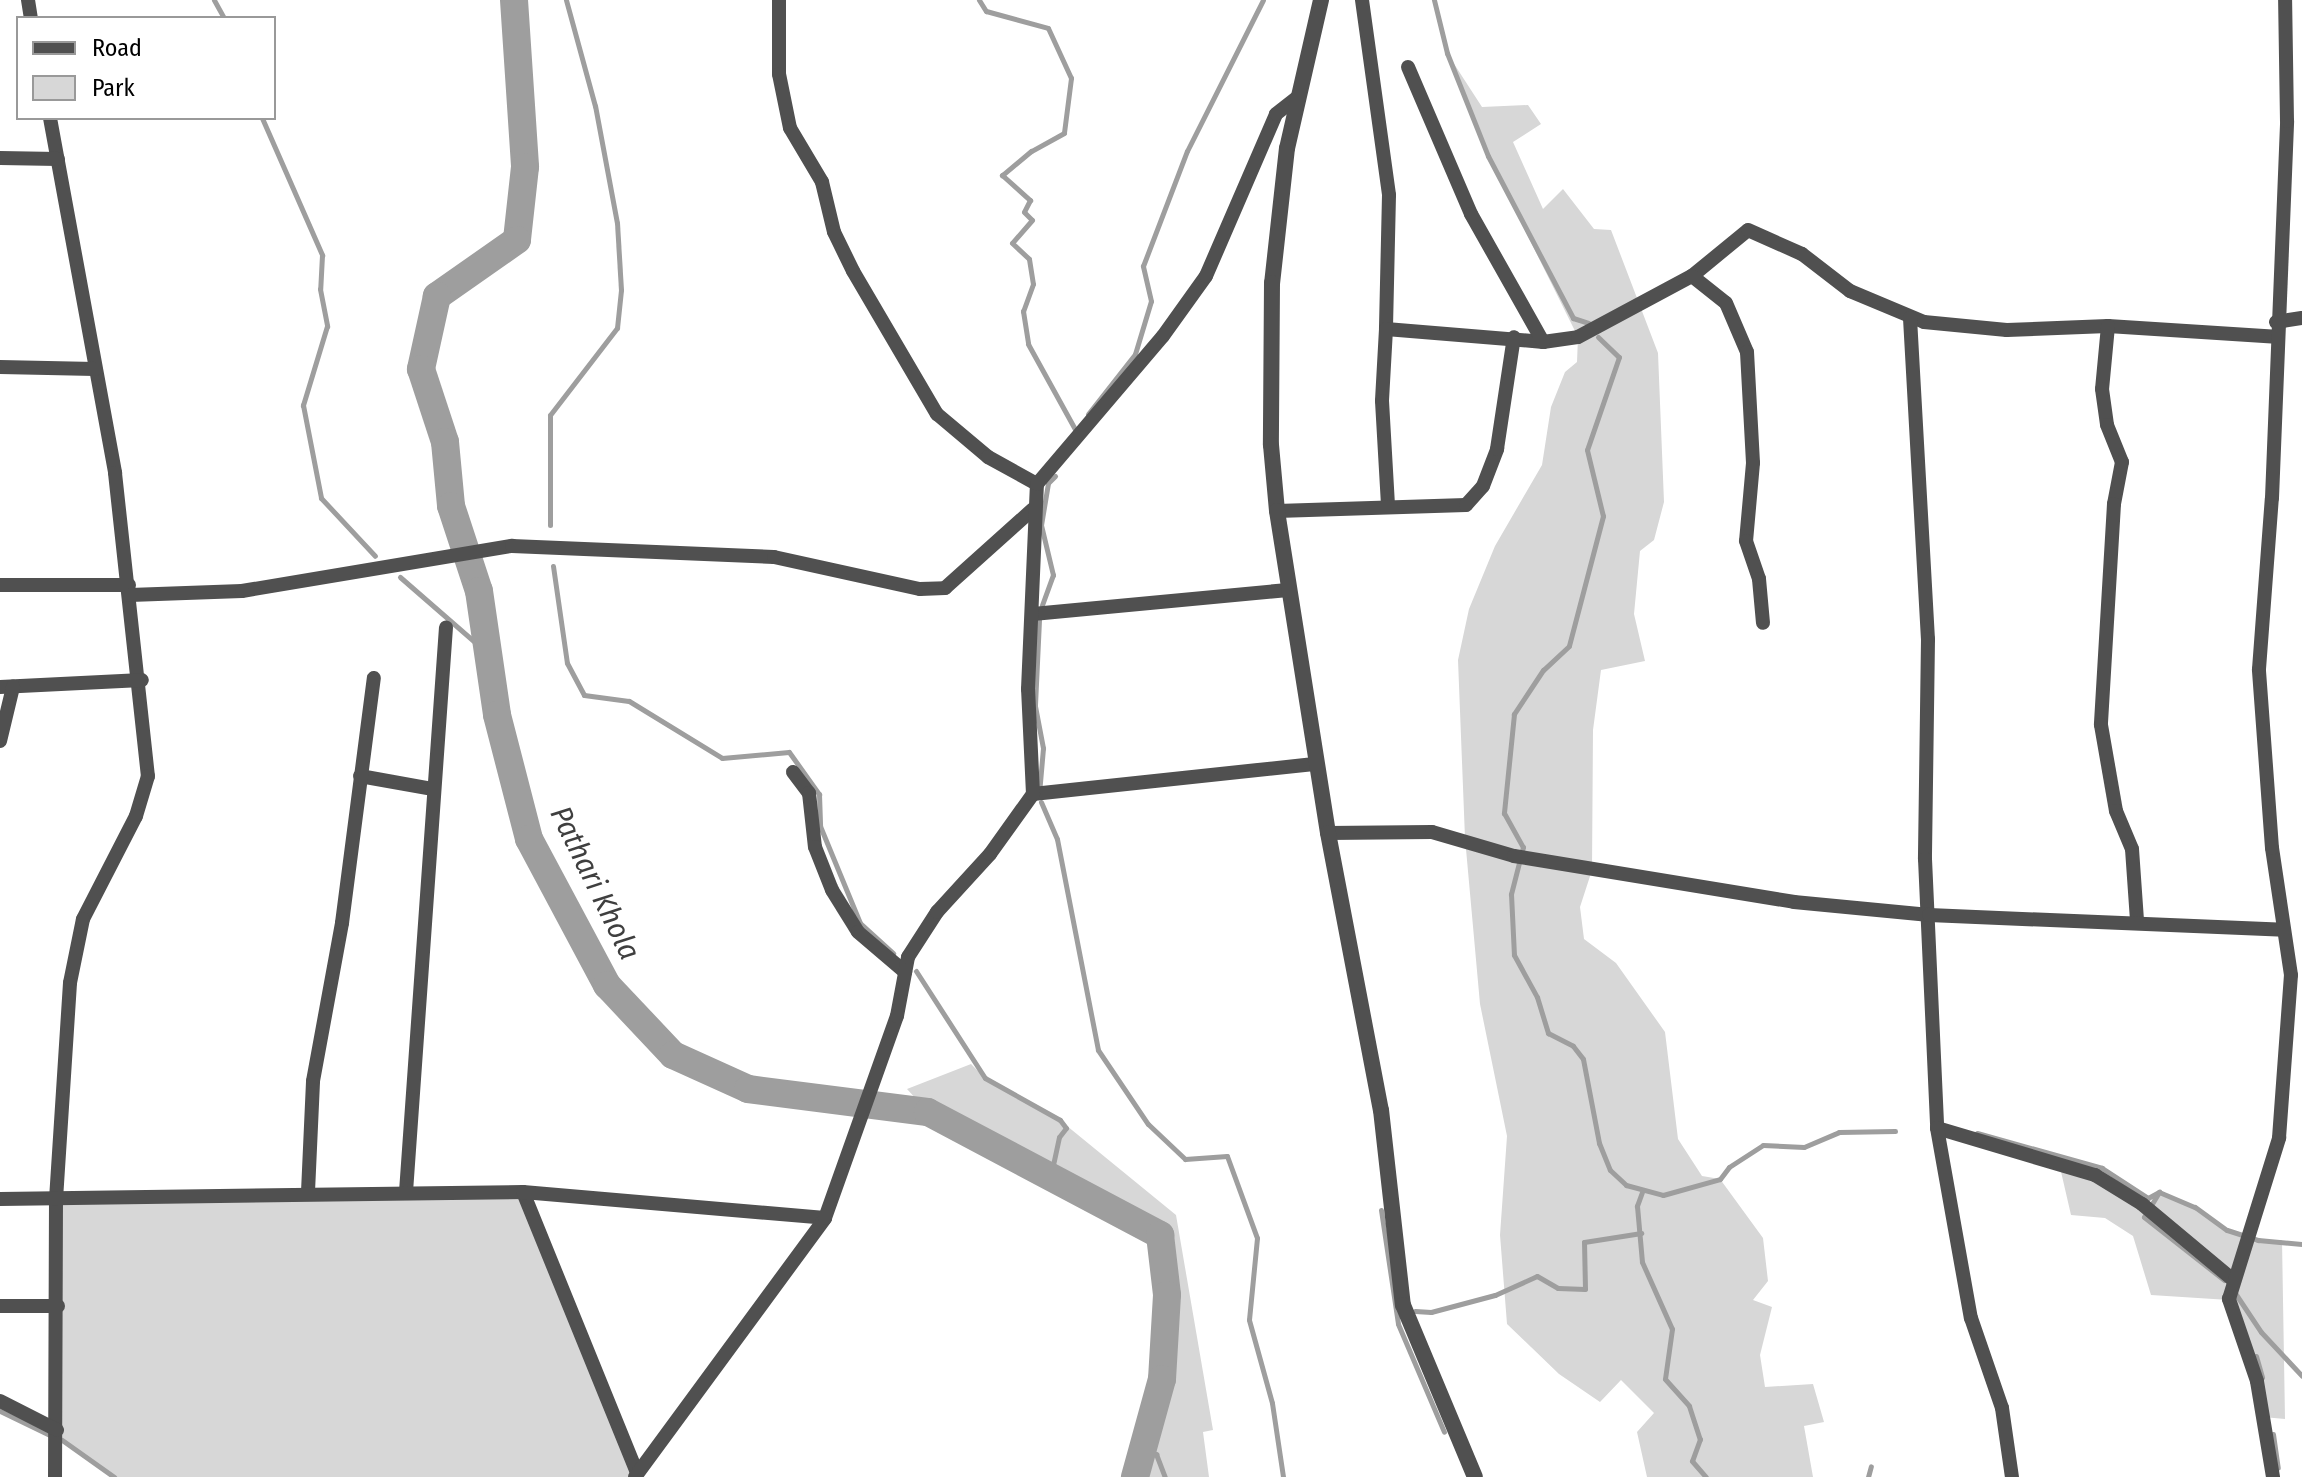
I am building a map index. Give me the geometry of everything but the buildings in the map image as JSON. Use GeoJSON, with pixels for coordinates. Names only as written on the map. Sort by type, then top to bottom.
{"type":"FeatureCollection","features":[{"type":"Feature","properties":{"kind":"street"},"geometry":{"type":"LineString","coordinates":[[779,0],[779,74],[790,128],[822,182],[834,232],[853,271],[937,414],[988,457],[1037,484]]}},
{"type":"Feature","properties":{"kind":"street"},"geometry":{"type":"LineString","coordinates":[[1321,0],[1287,148],[1272,283],[1271,445],[1277,511],[1316,764],[1381,1110],[1403,1305],[1475,1477]]}},
{"type":"Feature","properties":{"kind":"street"},"geometry":{"type":"LineString","coordinates":[[1362,0],[1389,195],[1382,401],[1388,506]]}},
{"type":"Feature","properties":{"kind":"street"},"geometry":{"type":"LineString","coordinates":[[2273,1477],[2257,1381],[2229,1299],[2232,1279],[2279,1138],[2291,975],[2259,669],[2272,498],[2276,329],[2287,121],[2285,0]]}},
{"type":"Feature","properties":{"kind":"street"},"geometry":{"type":"LineString","coordinates":[[1408,67],[1471,214],[1543,342]]}},
{"type":"Feature","properties":{"kind":"street"},"geometry":{"type":"LineString","coordinates":[[636,1475],[825,1218],[875,1083],[908,957],[937,912],[990,854],[1033,794],[1028,689],[1033,614],[1033,509],[1037,484],[1163,336],[1206,276],[1276,114],[1298,97]]}},
{"type":"Feature","properties":{"kind":"street"},"geometry":{"type":"LineString","coordinates":[[50,120],[95,369],[129,590],[142,680],[148,776],[77,945],[56,1198],[55,1477]]}},
{"type":"Feature","properties":{"kind":"street"},"geometry":{"type":"LineString","coordinates":[[0,158],[58,159]]}},
{"type":"Feature","properties":{"kind":"street"},"geometry":{"type":"LineString","coordinates":[[1386,329],[1514,337],[1543,342],[1578,337],[1692,276],[1748,230],[1802,254],[1850,291],[1910,318],[2007,330],[2108,326],[2276,329],[2302,318]]}},
{"type":"Feature","properties":{"kind":"street"},"geometry":{"type":"LineString","coordinates":[[1692,276],[1726,303],[1747,352],[1753,463],[1746,541],[1759,579],[1763,623]]}},
{"type":"Feature","properties":{"kind":"street"},"geometry":{"type":"LineString","coordinates":[[1910,318],[1928,639],[1929,915],[1937,1128],[1971,1318],[2002,1408],[2012,1477]]}},
{"type":"Feature","properties":{"kind":"street"},"geometry":{"type":"LineString","coordinates":[[2108,326],[2102,389],[2107,425],[2122,462],[2114,504],[2101,725],[2116,811],[2132,849],[2137,920]]}},
{"type":"Feature","properties":{"kind":"street"},"geometry":{"type":"LineString","coordinates":[[1277,511],[1466,505],[1474,499],[1497,449],[1514,337]]}},
{"type":"Feature","properties":{"kind":"street"},"geometry":{"type":"LineString","coordinates":[[0,367],[95,369]]}},
{"type":"Feature","properties":{"kind":"street"},"geometry":{"type":"LineString","coordinates":[[0,585],[242,591],[419,559],[512,546],[774,557],[920,589],[945,588],[1033,509]]}},
{"type":"Feature","properties":{"kind":"street"},"geometry":{"type":"LineString","coordinates":[[1033,614],[1288,590]]}},
{"type":"Feature","properties":{"kind":"street"},"geometry":{"type":"LineString","coordinates":[[406,1192],[432,789],[446,627]]}},
{"type":"Feature","properties":{"kind":"street"},"geometry":{"type":"LineString","coordinates":[[308,1192],[313,1081],[342,923],[374,678]]}},
{"type":"Feature","properties":{"kind":"street"},"geometry":{"type":"LineString","coordinates":[[0,741],[7,687],[142,680]]}},
{"type":"Feature","properties":{"kind":"street"},"geometry":{"type":"LineString","coordinates":[[1033,794],[1316,764]]}},
{"type":"Feature","properties":{"kind":"street"},"geometry":{"type":"LineString","coordinates":[[793,772],[809,793],[815,847],[832,890],[858,932],[905,972]]}},
{"type":"Feature","properties":{"kind":"street"},"geometry":{"type":"LineString","coordinates":[[360,776],[432,789]]}},
{"type":"Feature","properties":{"kind":"street"},"geometry":{"type":"LineString","coordinates":[[1328,833],[1432,832],[1518,856],[1794,902],[1929,915],[2137,920],[2284,930]]}},
{"type":"Feature","properties":{"kind":"street"},"geometry":{"type":"LineString","coordinates":[[1937,1128],[2095,1175],[2142,1204],[2232,1279]]}},
{"type":"Feature","properties":{"kind":"street"},"geometry":{"type":"LineString","coordinates":[[0,1199],[308,1192],[523,1192],[825,1218]]}},
{"type":"Feature","properties":{"kind":"street"},"geometry":{"type":"LineString","coordinates":[[523,1192],[636,1475]]}},
{"type":"Feature","properties":{"kind":"street"},"geometry":{"type":"LineString","coordinates":[[0,1306],[58,1306]]}},
{"type":"Feature","properties":{"kind":"street"},"geometry":{"type":"LineString","coordinates":[[0,1401],[57,1430]]}},
{"type":"Feature","properties":{"kind":"green space"},"geometry":{"type":"Polygon","coordinates":[[[1447,53],[1482,107],[1528,105],[1541,124],[1513,142],[1543,209],[1563,189],[1594,229],[1611,230],[1658,353],[1664,502],[1654,540],[1640,551],[1634,614],[1645,661],[1601,670],[1593,730],[1592,870],[1580,907],[1584,939],[1616,963],[1665,1032],[1678,1139],[1702,1176],[1720,1179],[1763,1238],[1768,1281],[1753,1300],[1772,1307],[1760,1355],[1765,1387],[1813,1384],[1824,1422],[1804,1426],[1813,1477],[1647,1477],[1637,1432],[1654,1413],[1621,1380],[1600,1402],[1559,1374],[1507,1324],[1500,1235],[1507,1136],[1480,1004],[1465,838],[1458,660],[1469,609],[1495,546],[1542,465],[1551,407],[1565,372],[1577,362],[1578,337],[1488,156],[1447,53]]]}},
{"type":"Feature","properties":{"kind":"green space"},"geometry":{"type":"Polygon","coordinates":[[[971,1064],[985,1078],[1056,1117],[1176,1215],[1213,1430],[1203,1432],[1209,1477],[1135,1477],[1162,1378],[1167,1295],[1160,1235],[928,1112],[907,1089],[971,1064]]]}},
{"type":"Feature","properties":{"kind":"green space"},"geometry":{"type":"Polygon","coordinates":[[[2059,1163],[2149,1209],[2159,1192],[2195,1207],[2227,1230],[2258,1240],[2282,1240],[2285,1419],[2263,1417],[2229,1300],[2151,1295],[2133,1236],[2105,1218],[2071,1215],[2059,1163]]]}},
{"type":"Feature","properties":{"kind":"green space"},"geometry":{"type":"Polygon","coordinates":[[[523,1192],[635,1477],[114,1477],[62,1440],[57,1430],[56,1198],[523,1192]]]}},
{"type":"Feature","properties":{"kind":"waterway"},"geometry":{"type":"LineString","coordinates":[[214,0],[223,16]]}},
{"type":"Feature","properties":{"kind":"waterway","name":"Pathari Khola"},"geometry":{"type":"LineString","coordinates":[[514,0],[525,167],[517,240],[437,296],[421,369],[445,442],[451,506],[479,591],[497,715],[529,839],[607,985],[673,1055],[748,1089],[928,1112],[1160,1235],[1167,1295],[1162,1379],[1135,1477]]}},
{"type":"Feature","properties":{"kind":"waterway"},"geometry":{"type":"LineString","coordinates":[[550,525],[550,415],[617,328],[621,290],[617,223],[595,106],[566,0]]}},
{"type":"Feature","properties":{"kind":"waterway"},"geometry":{"type":"LineString","coordinates":[[979,0],[986,11],[1048,28],[1071,78],[1064,133],[1031,151],[1002,175],[1030,200],[1024,212],[1032,220],[1012,243],[1029,259],[1033,284],[1023,311],[1028,344],[1076,431]]}},
{"type":"Feature","properties":{"kind":"waterway"},"geometry":{"type":"LineString","coordinates":[[1088,414],[1135,354],[1151,301],[1143,266],[1187,151],[1263,0]]}},
{"type":"Feature","properties":{"kind":"waterway"},"geometry":{"type":"LineString","coordinates":[[1434,0],[1447,53],[1488,156],[1573,318],[1588,323]]}},
{"type":"Feature","properties":{"kind":"waterway"},"geometry":{"type":"LineString","coordinates":[[263,120],[322,255],[320,289],[327,326],[303,405],[321,498],[375,556]]}},
{"type":"Feature","properties":{"kind":"waterway"},"geometry":{"type":"LineString","coordinates":[[1598,337],[1619,357],[1587,450],[1603,516],[1569,646],[1543,670],[1514,714],[1504,813],[1523,847],[1511,894],[1514,955],[1537,997],[1548,1033],[1573,1046],[1583,1059],[1599,1143],[1610,1170],[1626,1185],[1663,1195],[1720,1179],[1729,1167],[1763,1145],[1804,1147],[1839,1132],[1895,1131]]}},
{"type":"Feature","properties":{"kind":"waterway"},"geometry":{"type":"LineString","coordinates":[[1042,605],[1053,575],[1041,525],[1048,483],[1055,476]]}},
{"type":"Feature","properties":{"kind":"waterway"},"geometry":{"type":"LineString","coordinates":[[553,566],[567,663],[584,695],[629,701],[722,758],[789,752],[819,794],[820,826],[860,923],[893,953]]}},
{"type":"Feature","properties":{"kind":"waterway"},"geometry":{"type":"LineString","coordinates":[[400,577],[492,657]]}},
{"type":"Feature","properties":{"kind":"waterway"},"geometry":{"type":"LineString","coordinates":[[1039,620],[1035,706],[1043,748],[1040,786]]}},
{"type":"Feature","properties":{"kind":"waterway"},"geometry":{"type":"LineString","coordinates":[[1041,802],[1057,839],[1098,1050],[1148,1124],[1185,1159],[1227,1156],[1257,1238],[1249,1320],[1272,1403],[1283,1477]]}},
{"type":"Feature","properties":{"kind":"waterway"},"geometry":{"type":"LineString","coordinates":[[916,971],[985,1078],[1060,1120],[1066,1128],[1059,1137],[1050,1179]]}},
{"type":"Feature","properties":{"kind":"waterway"},"geometry":{"type":"LineString","coordinates":[[1977,1133],[2102,1168],[2148,1198],[2159,1192],[2144,1217],[2224,1280]]}},
{"type":"Feature","properties":{"kind":"waterway"},"geometry":{"type":"LineString","coordinates":[[1642,1192],[1637,1206],[1642,1262],[1672,1329],[1665,1379],[1689,1406],[1700,1439],[1692,1461],[1706,1477]]}},
{"type":"Feature","properties":{"kind":"waterway"},"geometry":{"type":"LineString","coordinates":[[2159,1192],[2195,1207],[2227,1230],[2258,1240],[2302,1244]]}},
{"type":"Feature","properties":{"kind":"waterway"},"geometry":{"type":"LineString","coordinates":[[1381,1210],[1398,1324],[1444,1432]]}},
{"type":"Feature","properties":{"kind":"waterway"},"geometry":{"type":"LineString","coordinates":[[1415,1311],[1431,1312],[1495,1295],[1537,1276],[1558,1288],[1585,1289],[1584,1242],[1641,1233]]}},
{"type":"Feature","properties":{"kind":"waterway"},"geometry":{"type":"LineString","coordinates":[[2233,1290],[2261,1332],[2302,1376]]}},
{"type":"Feature","properties":{"kind":"waterway"},"geometry":{"type":"LineString","coordinates":[[2256,1356],[2262,1377]]}},
{"type":"Feature","properties":{"kind":"waterway"},"geometry":{"type":"LineString","coordinates":[[0,1411],[52,1436]]}},
{"type":"Feature","properties":{"kind":"waterway"},"geometry":{"type":"LineString","coordinates":[[2273,1434],[2278,1468]]}},
{"type":"Feature","properties":{"kind":"waterway"},"geometry":{"type":"LineString","coordinates":[[62,1440],[114,1477]]}},
{"type":"Feature","properties":{"kind":"waterway"},"geometry":{"type":"LineString","coordinates":[[1141,1447],[1156,1454],[1165,1477]]}},
{"type":"Feature","properties":{"kind":"waterway"},"geometry":{"type":"LineString","coordinates":[[1868,1477],[1871,1466]]}}]}
